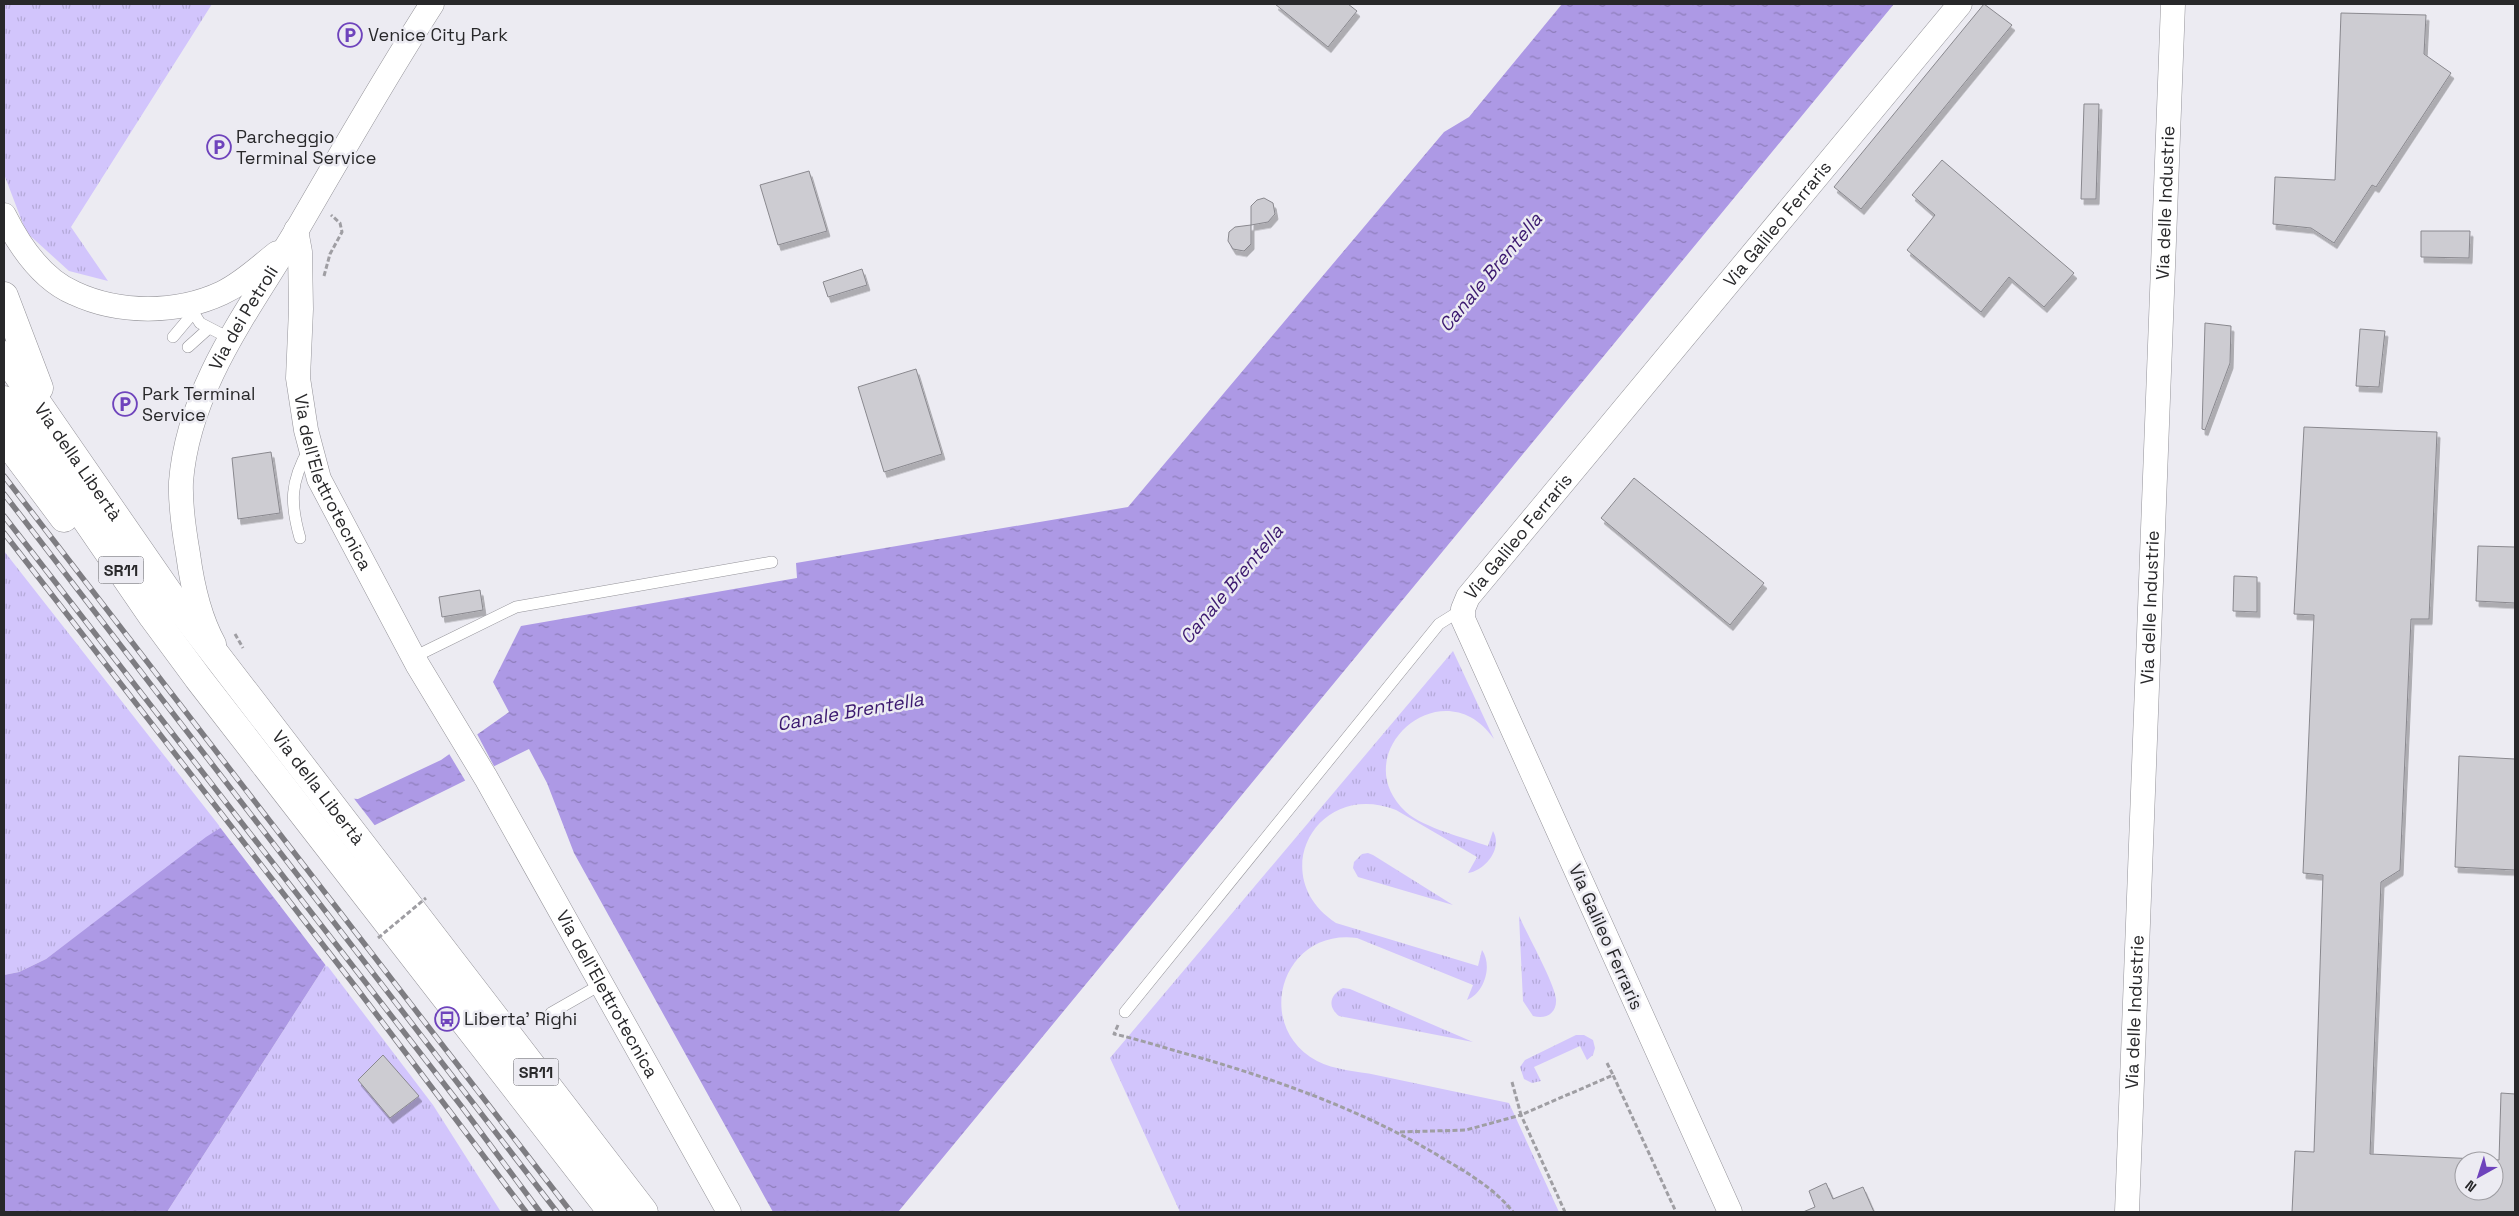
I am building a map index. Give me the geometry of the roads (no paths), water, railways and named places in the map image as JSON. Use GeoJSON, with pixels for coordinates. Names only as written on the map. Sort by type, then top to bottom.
{"type":"FeatureCollection","features":[{"type":"Feature","properties":{"kind":"highway"},"geometry":{"type":"LineString","coordinates":[[4,296],[54,429]]}},
{"type":"Feature","properties":{"kind":"highway","name":"Via della Libertà"},"geometry":{"type":"LineString","coordinates":[[4,355],[170,595],[234,681],[253,727],[408,949],[612,1212]]}},
{"type":"Feature","properties":{"kind":"highway","name":"Via della Libertà"},"geometry":{"type":"LineString","coordinates":[[4,400],[153,617],[253,727],[429,932],[644,1212]]}},
{"type":"Feature","properties":{"kind":"highway"},"geometry":{"type":"LineString","coordinates":[[4,438],[102,567],[253,727]]}},
{"type":"Feature","properties":{"kind":"street","name":"Via dei Petroli"},"geometry":{"type":"LineString","coordinates":[[234,681],[212,641],[196,593],[183,524],[181,484],[186,447],[197,406],[231,338],[388,72],[432,4]]}},
{"type":"Feature","properties":{"kind":"street","name":"Via Galileo Ferraris"},"geometry":{"type":"LineString","coordinates":[[1730,1212],[1463,619],[1463,609],[1468,597],[1960,4]]}},
{"type":"Feature","properties":{"kind":"street","name":"Via delle Industrie"},"geometry":{"type":"LineString","coordinates":[[2127,1212],[2173,4]]}},
{"type":"Feature","properties":{"kind":"street","name":"Via dei Petroli"},"geometry":{"type":"LineString","coordinates":[[4,215],[16,240],[32,260],[72,293],[126,308],[191,308],[240,283],[292,237]]}},
{"type":"Feature","properties":{"kind":"street","name":"Via dell'Elettrotecnica"},"geometry":{"type":"LineString","coordinates":[[292,237],[300,252],[301,309],[298,378],[310,448],[319,479],[414,657],[486,778],[600,985],[729,1212]]}},
{"type":"Feature","properties":{"kind":"street"},"geometry":{"type":"LineString","coordinates":[[222,293],[231,299],[244,318]]}},
{"type":"Feature","properties":{"kind":"lane"},"geometry":{"type":"LineString","coordinates":[[173,337],[191,308],[200,324],[231,338]]}},
{"type":"Feature","properties":{"kind":"lane"},"geometry":{"type":"LineString","coordinates":[[188,347],[208,329]]}},
{"type":"Feature","properties":{"kind":"lane"},"geometry":{"type":"LineString","coordinates":[[300,538],[293,512],[292,490],[301,463],[310,448]]}},
{"type":"Feature","properties":{"kind":"lane"},"geometry":{"type":"LineString","coordinates":[[414,657],[516,607],[772,562]]}},
{"type":"Feature","properties":{"kind":"lane"},"geometry":{"type":"LineString","coordinates":[[1125,1012],[1439,624],[1463,609]]}},
{"type":"Feature","properties":{"kind":"lane"},"geometry":{"type":"LineString","coordinates":[[551,1013],[600,985]]}},
{"type":"Feature","properties":{"kind":"water","name":"Canale Brentella"},"geometry":{"type":"Polygon","coordinates":[[[1562,4],[1894,4],[898,1212],[773,1212],[574,853],[547,783],[529,749],[365,830],[326,964],[167,1212],[4,1212],[4,975],[19,972],[46,959],[206,837],[276,793],[358,799],[441,760],[509,712],[493,682],[521,626],[797,578],[796,563],[1128,507],[1444,132],[1469,117],[1562,4]]]}},
{"type":"Feature","properties":{"kind":"railway"},"geometry":{"type":"LineString","coordinates":[[4,476],[571,1212]]}},
{"type":"Feature","properties":{"kind":"railway"},"geometry":{"type":"LineString","coordinates":[[4,494],[557,1212]]}},
{"type":"Feature","properties":{"kind":"railway"},"geometry":{"type":"LineString","coordinates":[[4,516],[462,1107],[540,1212]]}},
{"type":"Feature","properties":{"kind":"railway"},"geometry":{"type":"LineString","coordinates":[[4,533],[358,990],[526,1212]]}},
{"type":"Feature","properties":{"kind":"place","name":"Venice City Park"},"geometry":{"type":"Point","coordinates":[350,35]}},
{"type":"Feature","properties":{"kind":"place","name":"Parcheggio Terminal Service"},"geometry":{"type":"Point","coordinates":[219,147]}},
{"type":"Feature","properties":{"kind":"place","name":"Park Terminal Service"},"geometry":{"type":"Point","coordinates":[125,404]}},
{"type":"Feature","properties":{"kind":"place","name":"Liberta' Righi"},"geometry":{"type":"Point","coordinates":[447,1019]}}]}
